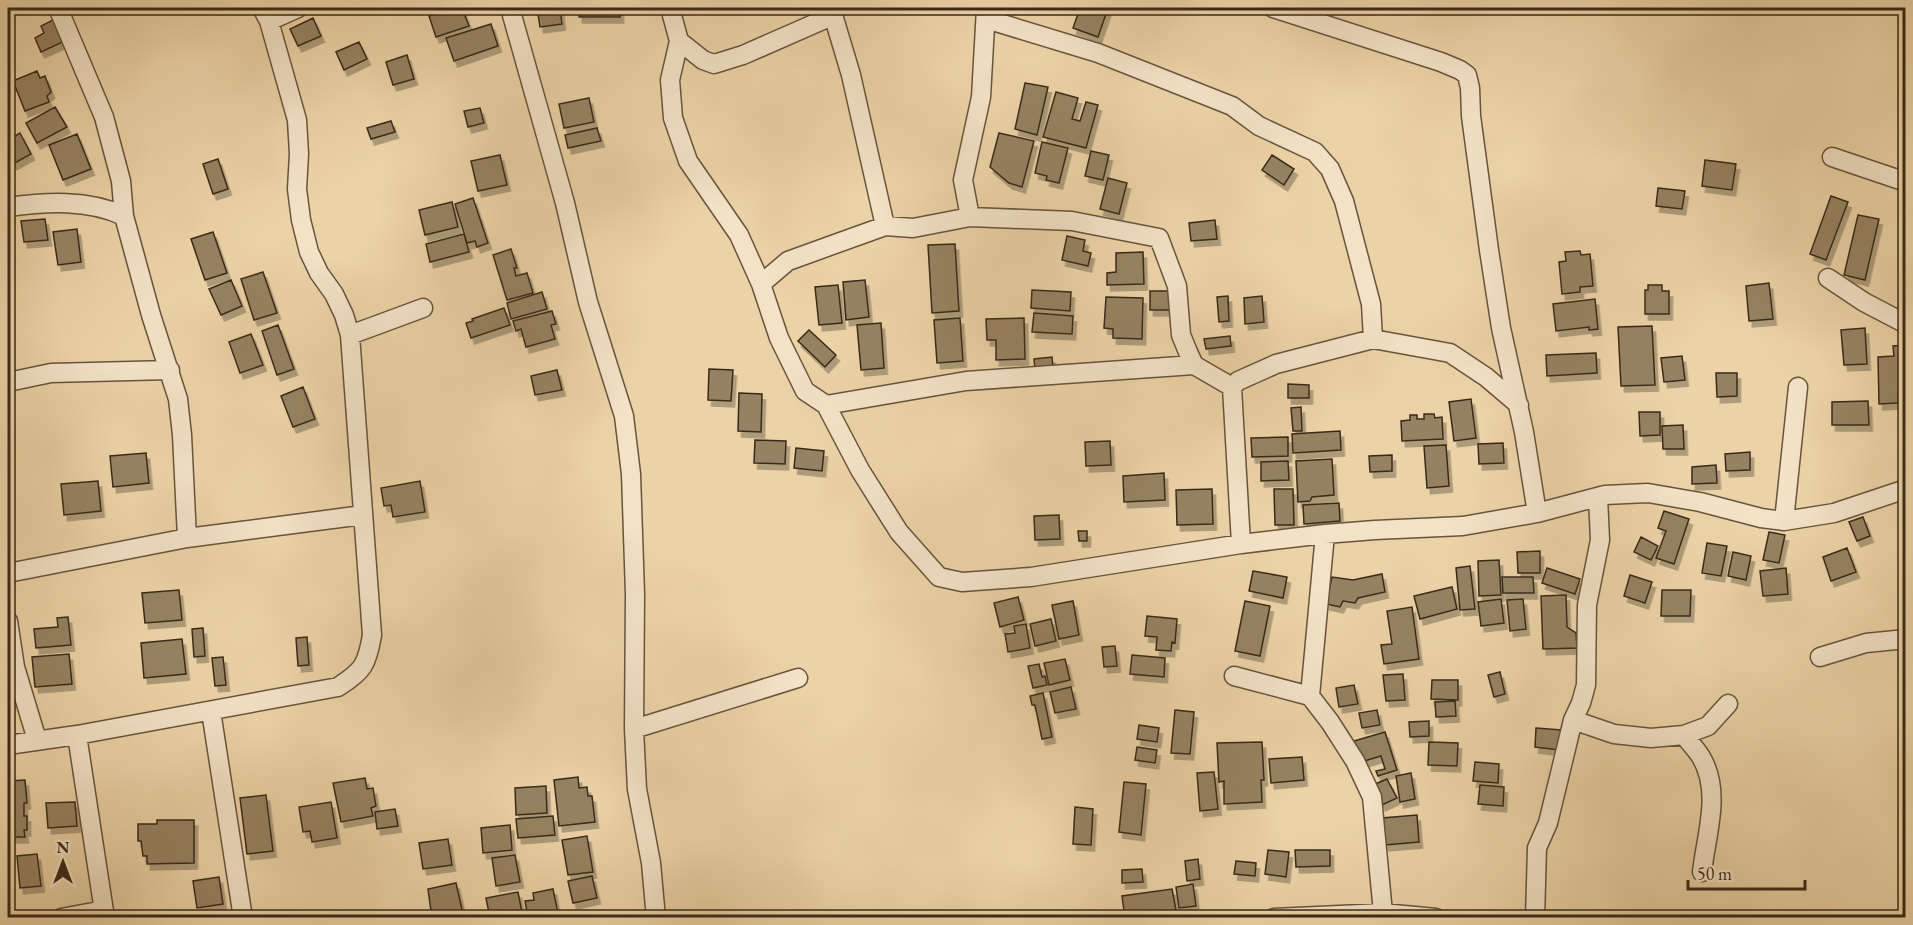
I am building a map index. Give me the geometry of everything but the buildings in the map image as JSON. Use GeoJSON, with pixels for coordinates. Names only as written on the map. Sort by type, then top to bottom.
{"type":"FeatureCollection","features":[{"type":"Feature","properties":{"kind":"street"},"geometry":{"type":"LineString","coordinates":[[58,8],[104,117],[121,181],[124,216],[151,315],[178,399],[187,538]]}},
{"type":"Feature","properties":{"kind":"street"},"geometry":{"type":"LineString","coordinates":[[8,745],[77,735],[338,687],[355,676],[368,659],[372,635],[350,335],[334,294],[319,273],[309,252],[303,231],[297,189],[299,154],[297,120],[265,14],[298,8]]}},
{"type":"Feature","properties":{"kind":"street"},"geometry":{"type":"LineString","coordinates":[[510,8],[565,203],[588,302],[624,416],[632,474],[635,594],[634,729],[637,789],[651,863],[656,918]]}},
{"type":"Feature","properties":{"kind":"street"},"geometry":{"type":"LineString","coordinates":[[670,8],[679,41],[670,80],[673,118],[688,161],[739,236],[761,284],[779,338],[805,391],[826,405],[860,470],[899,532],[939,577],[962,582],[1031,578],[1242,544],[1325,534],[1463,526],[1537,513],[1598,497],[1648,492],[1700,502],[1761,519],[1784,521],[1834,513],[1905,489]]}},
{"type":"Feature","properties":{"kind":"street"},"geometry":{"type":"LineString","coordinates":[[1273,8],[1441,62],[1467,75],[1501,328],[1519,405],[1537,513]]}},
{"type":"Feature","properties":{"kind":"street"},"geometry":{"type":"LineString","coordinates":[[679,41],[703,60],[714,64],[743,55],[832,12],[851,75],[885,226]]}},
{"type":"Feature","properties":{"kind":"street"},"geometry":{"type":"LineString","coordinates":[[970,217],[963,180],[981,97],[986,13],[1098,53],[1232,106],[1259,126],[1316,152],[1330,170],[1344,201],[1371,304],[1373,339]]}},
{"type":"Feature","properties":{"kind":"street"},"geometry":{"type":"LineString","coordinates":[[1832,158],[1905,182]]}},
{"type":"Feature","properties":{"kind":"street"},"geometry":{"type":"LineString","coordinates":[[8,207],[30,204],[80,204],[98,206],[124,216]]}},
{"type":"Feature","properties":{"kind":"street"},"geometry":{"type":"LineString","coordinates":[[761,284],[788,261],[885,226],[913,228],[970,217],[1072,221],[1159,238],[1178,286],[1181,335],[1194,365]]}},
{"type":"Feature","properties":{"kind":"street"},"geometry":{"type":"LineString","coordinates":[[1828,278],[1864,302],[1905,324]]}},
{"type":"Feature","properties":{"kind":"street"},"geometry":{"type":"LineString","coordinates":[[350,335],[423,309]]}},
{"type":"Feature","properties":{"kind":"street"},"geometry":{"type":"LineString","coordinates":[[1242,544],[1232,387],[1238,381],[1276,364],[1373,339],[1450,353],[1486,377],[1519,405]]}},
{"type":"Feature","properties":{"kind":"street"},"geometry":{"type":"LineString","coordinates":[[826,405],[966,381],[1194,365],[1232,387]]}},
{"type":"Feature","properties":{"kind":"street"},"geometry":{"type":"LineString","coordinates":[[8,382],[51,373],[170,370]]}},
{"type":"Feature","properties":{"kind":"street"},"geometry":{"type":"LineString","coordinates":[[1784,521],[1798,387]]}},
{"type":"Feature","properties":{"kind":"street"},"geometry":{"type":"LineString","coordinates":[[1535,918],[1537,848],[1548,823],[1573,720],[1586,685],[1587,605],[1600,540],[1598,497]]}},
{"type":"Feature","properties":{"kind":"street"},"geometry":{"type":"LineString","coordinates":[[8,573],[187,538],[363,515]]}},
{"type":"Feature","properties":{"kind":"street"},"geometry":{"type":"LineString","coordinates":[[1310,696],[1325,534]]}},
{"type":"Feature","properties":{"kind":"street"},"geometry":{"type":"LineString","coordinates":[[8,621],[15,667],[37,740]]}},
{"type":"Feature","properties":{"kind":"street"},"geometry":{"type":"LineString","coordinates":[[1820,657],[1866,643],[1905,639]]}},
{"type":"Feature","properties":{"kind":"street"},"geometry":{"type":"LineString","coordinates":[[1234,676],[1310,696],[1355,761],[1372,797],[1383,913]]}},
{"type":"Feature","properties":{"kind":"street"},"geometry":{"type":"LineString","coordinates":[[634,729],[798,678]]}},
{"type":"Feature","properties":{"kind":"street"},"geometry":{"type":"LineString","coordinates":[[1573,720],[1614,734],[1651,738],[1684,735],[1708,726],[1728,704]]}},
{"type":"Feature","properties":{"kind":"street"},"geometry":{"type":"LineString","coordinates":[[211,711],[243,918]]}},
{"type":"Feature","properties":{"kind":"street"},"geometry":{"type":"LineString","coordinates":[[62,918],[105,914],[77,735]]}},
{"type":"Feature","properties":{"kind":"street"},"geometry":{"type":"LineString","coordinates":[[1684,735],[1702,758],[1710,784],[1713,808],[1702,872]]}},
{"type":"Feature","properties":{"kind":"street"},"geometry":{"type":"LineString","coordinates":[[1274,918],[1383,913],[1434,917]]}}]}
